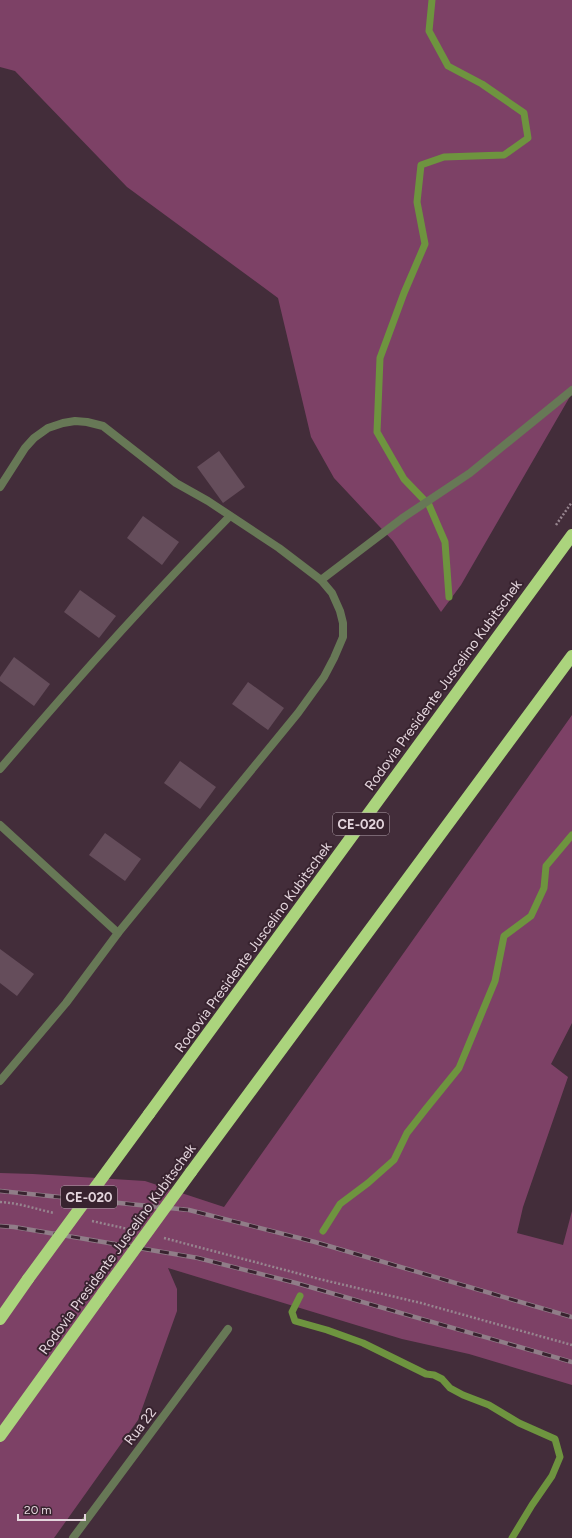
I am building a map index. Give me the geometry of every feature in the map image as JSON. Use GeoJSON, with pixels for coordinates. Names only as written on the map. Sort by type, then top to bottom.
{"type":"FeatureCollection","features":[{"type":"Feature","properties":{"kind":"highway","name":"Rodovia Presidente Juscelino Kubitschek"},"geometry":{"type":"LineString","coordinates":[[0,1319],[572,534]]}},
{"type":"Feature","properties":{"kind":"highway","name":"Rodovia Presidente Juscelino Kubitschek"},"geometry":{"type":"LineString","coordinates":[[0,1436],[191,1172],[572,656]]}},
{"type":"Feature","properties":{"kind":"street"},"geometry":{"type":"LineString","coordinates":[[321,580],[404,517],[470,473],[572,390]]}},
{"type":"Feature","properties":{"kind":"street"},"geometry":{"type":"LineString","coordinates":[[0,487],[25,448],[34,438],[48,428],[75,421],[103,426],[176,483],[208,501],[279,548],[321,580],[332,593],[340,611],[343,623],[343,637],[334,658],[324,677],[298,713],[118,933],[66,1003],[0,1082]]}},
{"type":"Feature","properties":{"kind":"street"},"geometry":{"type":"LineString","coordinates":[[0,768],[135,616],[230,516]]}},
{"type":"Feature","properties":{"kind":"street"},"geometry":{"type":"LineString","coordinates":[[0,825],[118,933]]}},
{"type":"Feature","properties":{"kind":"street","name":"Rua 22"},"geometry":{"type":"LineString","coordinates":[[73,1538],[228,1329]]}},
{"type":"Feature","properties":{"kind":"path"},"geometry":{"type":"LineString","coordinates":[[0,1202],[22,1204],[31,1208],[60,1214]]}},
{"type":"Feature","properties":{"kind":"path"},"geometry":{"type":"LineString","coordinates":[[90,1220],[135,1231]]}},
{"type":"Feature","properties":{"kind":"path"},"geometry":{"type":"LineString","coordinates":[[157,1237],[319,1279],[421,1303],[572,1345]]}},
{"type":"Feature","properties":{"kind":"shaded area"},"geometry":{"type":"Polygon","coordinates":[[[0,0],[572,0],[572,393],[461,585],[441,612],[393,541],[334,478],[311,437],[278,298],[127,187],[15,71],[0,67],[0,0]]]}},
{"type":"Feature","properties":{"kind":"shaded area"},"geometry":{"type":"Polygon","coordinates":[[[572,715],[572,1023],[551,1064],[568,1077],[523,1207],[517,1233],[563,1245],[572,1211],[572,1385],[469,1354],[402,1339],[168,1268],[177,1289],[177,1311],[138,1420],[54,1538],[0,1538],[0,1173],[145,1181],[224,1207],[572,715]]]}},
{"type":"Feature","properties":{"kind":"building"},"geometry":{"type":"Polygon","coordinates":[[[219,451],[245,487],[223,503],[197,467],[219,451]]]}},
{"type":"Feature","properties":{"kind":"building"},"geometry":{"type":"Polygon","coordinates":[[[143,516],[179,542],[162,565],[127,538],[143,516]]]}},
{"type":"Feature","properties":{"kind":"building"},"geometry":{"type":"Polygon","coordinates":[[[80,590],[116,616],[99,638],[64,612],[80,590]]]}},
{"type":"Feature","properties":{"kind":"building"},"geometry":{"type":"Polygon","coordinates":[[[14,657],[50,684],[34,706],[0,681],[0,677],[14,657]]]}},
{"type":"Feature","properties":{"kind":"building"},"geometry":{"type":"Polygon","coordinates":[[[248,682],[284,708],[268,730],[232,704],[248,682]]]}},
{"type":"Feature","properties":{"kind":"building"},"geometry":{"type":"Polygon","coordinates":[[[180,761],[216,787],[200,809],[164,783],[180,761]]]}},
{"type":"Feature","properties":{"kind":"building"},"geometry":{"type":"Polygon","coordinates":[[[105,833],[141,859],[125,881],[89,855],[105,833]]]}},
{"type":"Feature","properties":{"kind":"building"},"geometry":{"type":"Polygon","coordinates":[[[0,949],[34,974],[17,996],[0,983],[0,949]]]}},
{"type":"Feature","properties":{"kind":"waterway"},"geometry":{"type":"LineString","coordinates":[[432,0],[429,31],[448,66],[482,84],[524,113],[528,138],[504,155],[444,157],[421,165],[417,202],[425,244],[404,293],[380,358],[377,432],[404,479],[429,505],[445,542],[449,597]]}},
{"type":"Feature","properties":{"kind":"waterway"},"geometry":{"type":"LineString","coordinates":[[323,1231],[340,1204],[368,1183],[394,1160],[407,1133],[459,1068],[495,981],[504,936],[531,916],[544,888],[546,866],[572,835]]}},
{"type":"Feature","properties":{"kind":"waterway"},"geometry":{"type":"LineString","coordinates":[[300,1296],[292,1312],[295,1321],[327,1330],[363,1343],[426,1374],[434,1375],[442,1379],[450,1388],[463,1395],[489,1405],[519,1423],[555,1439],[560,1457],[552,1476],[512,1538]]}},
{"type":"Feature","properties":{"kind":"railway"},"geometry":{"type":"LineString","coordinates":[[0,1191],[189,1210],[315,1242],[572,1317]]}},
{"type":"Feature","properties":{"kind":"railway"},"geometry":{"type":"LineString","coordinates":[[0,1226],[14,1227],[198,1258],[296,1283],[572,1362]]}}]}
